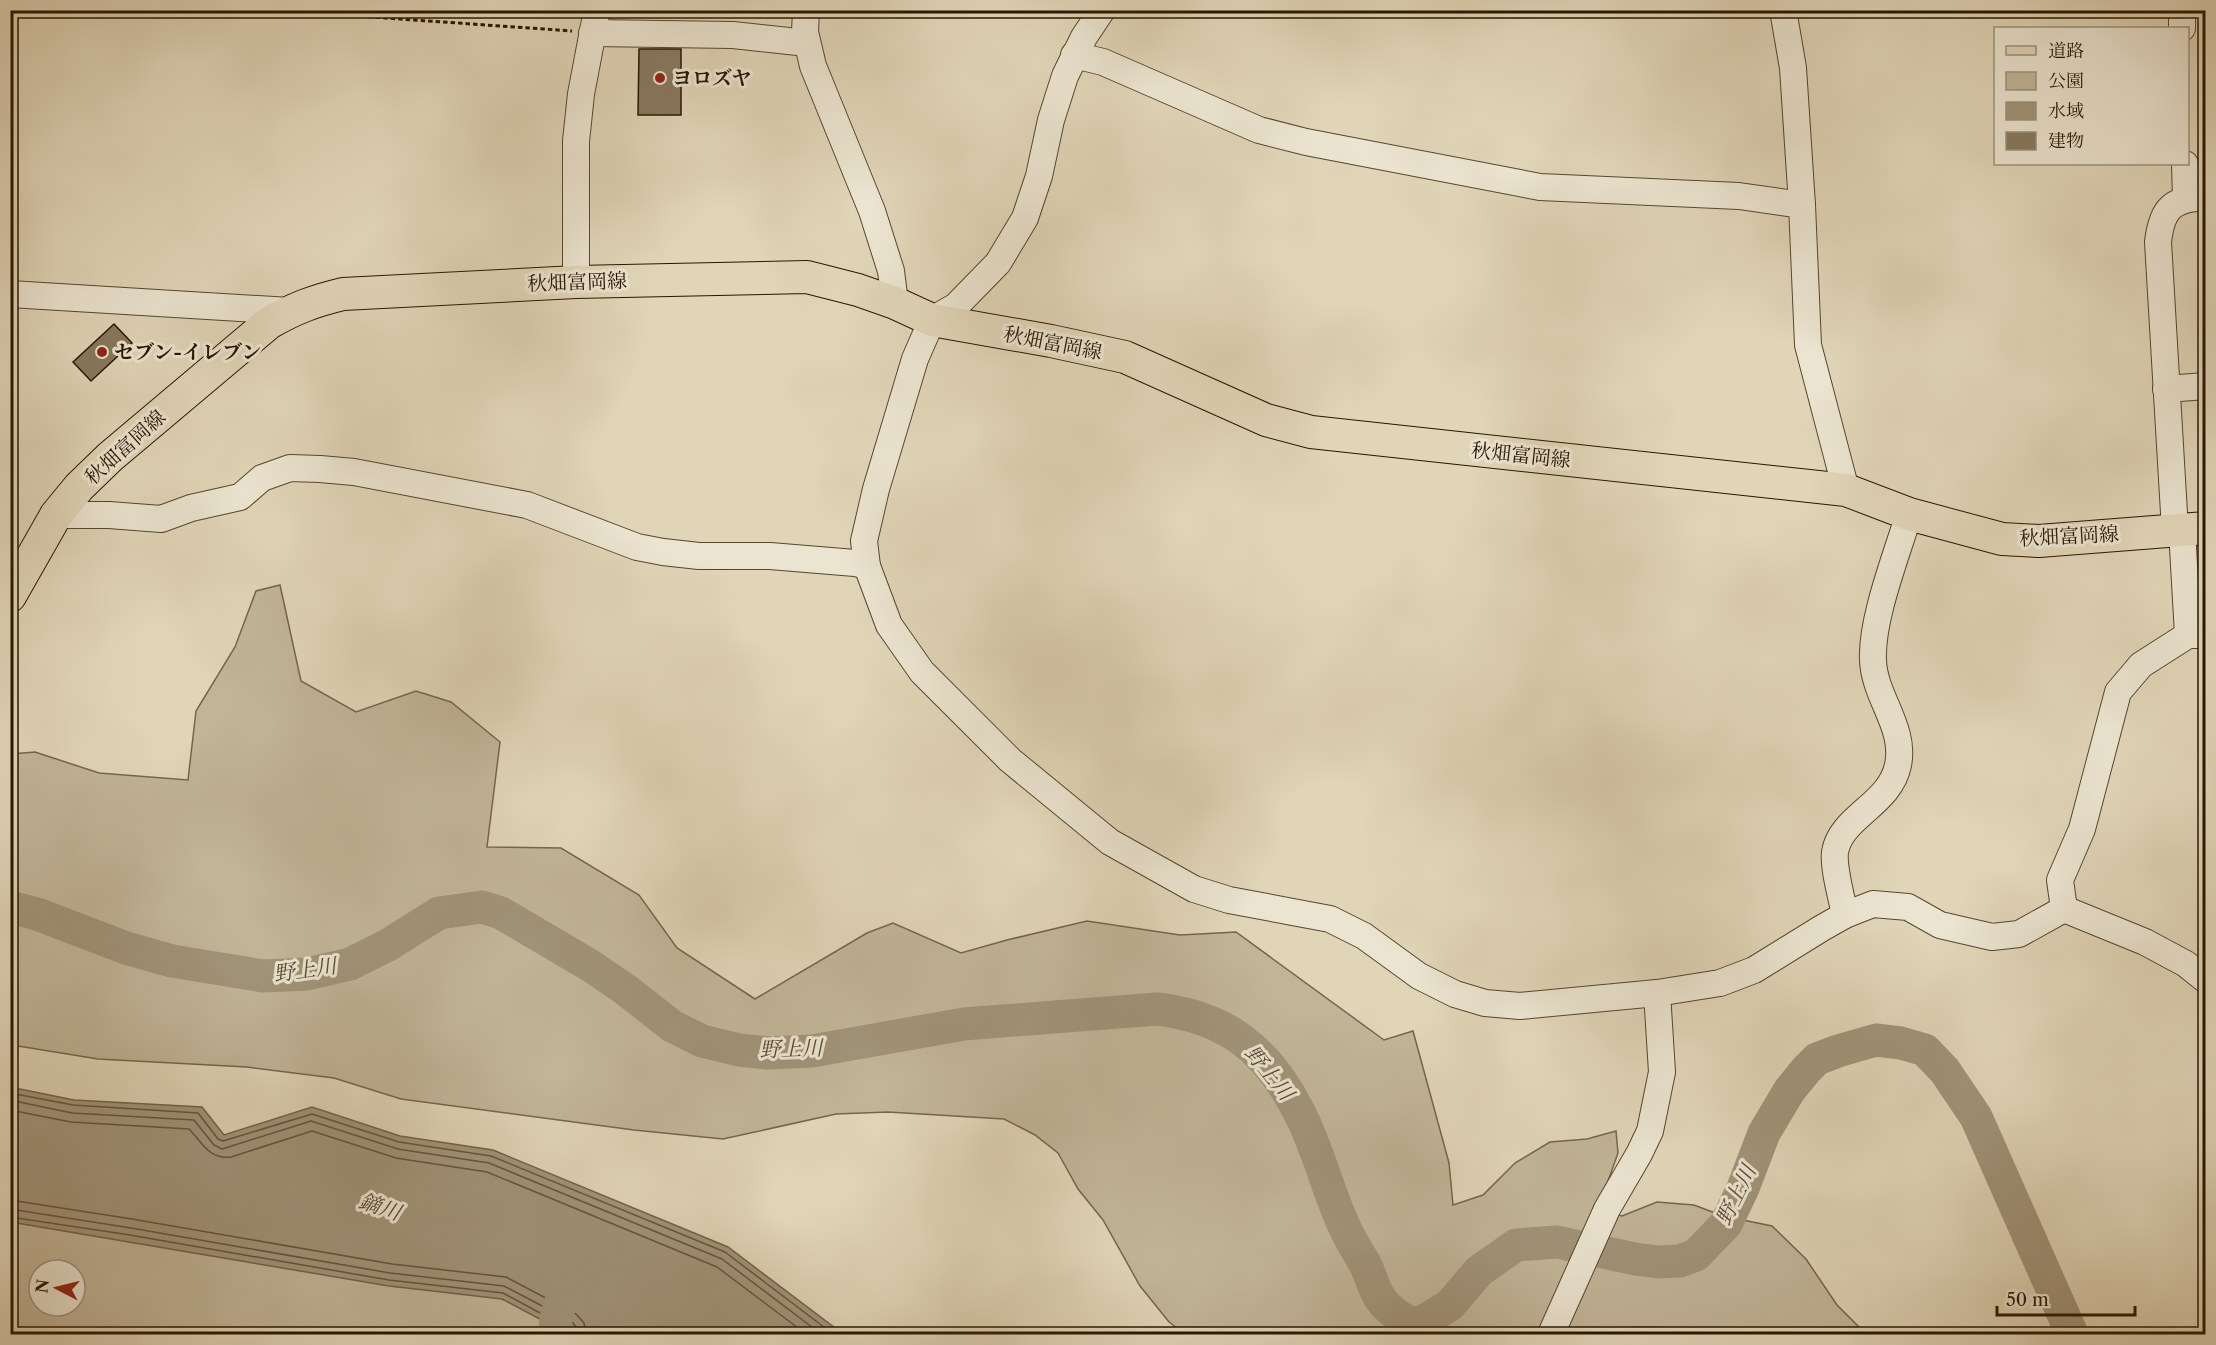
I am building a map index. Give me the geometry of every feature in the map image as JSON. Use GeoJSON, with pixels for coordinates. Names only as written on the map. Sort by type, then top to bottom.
{"type":"FeatureCollection","features":[{"type":"Feature","properties":{"kind":"main road","name":"秋畑富岡線"},"geometry":{"type":"LineString","coordinates":[[10,596],[56,515],[79,487],[110,457],[269,323],[290,311],[306,303],[343,294],[576,282],[807,277],[858,290],[896,303],[932,320],[1125,357],[1266,420],[1311,432],[1846,490],[1909,514],[2002,539],[2039,541],[2187,529]]}},
{"type":"Feature","properties":{"kind":"street"},"geometry":{"type":"LineString","coordinates":[[806,10],[805,32],[813,66],[872,211],[891,271],[896,303]]}},
{"type":"Feature","properties":{"kind":"street"},"geometry":{"type":"LineString","coordinates":[[1102,10],[1074,55],[1051,120],[1039,176],[1025,218],[998,263],[956,306],[932,320],[915,359],[876,489],[864,541],[867,566],[889,625],[922,672],[1010,760],[1110,842],[1194,889],[1229,900],[1330,919],[1364,936],[1419,976],[1455,994],[1485,1003],[1520,1006],[1657,993],[1720,983],[1754,970],[1845,915],[1873,904],[1908,907],[1940,925],[1992,936],[2019,934],[2064,909]]}},
{"type":"Feature","properties":{"kind":"street"},"geometry":{"type":"LineString","coordinates":[[1783,10],[1793,68],[1808,345],[1846,490]]}},
{"type":"Feature","properties":{"kind":"street"},"geometry":{"type":"LineString","coordinates":[[2182,10],[2182,27]]}},
{"type":"Feature","properties":{"kind":"street"},"geometry":{"type":"LineString","coordinates":[[576,282],[576,141],[581,94],[595,22],[807,43]]}},
{"type":"Feature","properties":{"kind":"street"},"geometry":{"type":"LineString","coordinates":[[1074,55],[1103,62],[1259,130],[1306,142],[1540,187],[1739,196],[1802,205]]}},
{"type":"Feature","properties":{"kind":"street"},"geometry":{"type":"LineString","coordinates":[[2064,909],[2060,880],[2082,829],[2118,692],[2141,665],[2197,635],[2187,529],[2166,389],[2158,242],[2160,225],[2172,204],[2196,198],[2185,165]]}},
{"type":"Feature","properties":{"kind":"street"},"geometry":{"type":"LineString","coordinates":[[10,294],[290,311]]}},
{"type":"Feature","properties":{"kind":"street"},"geometry":{"type":"LineString","coordinates":[[2166,389],[2205,386]]}},
{"type":"Feature","properties":{"kind":"street"},"geometry":{"type":"LineString","coordinates":[[56,515],[109,515],[161,519],[190,508],[240,497],[262,478],[290,468],[320,469],[354,472],[527,505],[637,547],[663,552],[699,556],[770,556],[867,566]]}},
{"type":"Feature","properties":{"kind":"street"},"geometry":{"type":"LineString","coordinates":[[1845,915],[1835,852],[1847,828],[1884,794],[1898,766],[1899,742],[1877,681],[1873,660],[1878,621],[1909,514]]}},
{"type":"Feature","properties":{"kind":"street"},"geometry":{"type":"LineString","coordinates":[[2064,909],[2145,942],[2186,964],[2205,980]]}},
{"type":"Feature","properties":{"kind":"street"},"geometry":{"type":"LineString","coordinates":[[1551,1335],[1607,1209],[1650,1131],[1662,1072],[1657,993]]}},
{"type":"Feature","properties":{"kind":"path"},"geometry":{"type":"LineString","coordinates":[[271,10],[595,22]]}},
{"type":"Feature","properties":{"kind":"green space"},"geometry":{"type":"Polygon","coordinates":[[[280,585],[301,681],[356,712],[416,691],[451,702],[500,742],[487,847],[561,848],[639,895],[677,948],[755,999],[867,933],[893,923],[961,953],[1087,921],[1180,935],[1236,932],[1384,1040],[1413,1031],[1449,1163],[1453,1205],[1483,1195],[1515,1163],[1550,1142],[1587,1139],[1616,1131],[1618,1153],[1598,1209],[1622,1216],[1657,1202],[1694,1205],[1723,1216],[1772,1226],[1806,1259],[1837,1305],[1866,1334],[1733,1334],[1678,1328],[1640,1327],[1602,1330],[1598,1334],[1185,1334],[1169,1322],[1140,1286],[1103,1220],[1078,1189],[1058,1153],[1035,1135],[1004,1119],[888,1112],[836,1114],[723,1139],[634,1130],[401,1099],[334,1078],[247,1067],[98,1059],[18,1046],[11,1048],[11,754],[35,752],[99,773],[188,780],[196,711],[235,647],[256,591],[280,585]]]}},
{"type":"Feature","properties":{"kind":"green space"},"geometry":{"type":"Polygon","coordinates":[[[10,1111],[652,1334],[11,1334],[10,1111]]]}},
{"type":"Feature","properties":{"kind":"water","name":"鏑川"},"geometry":{"type":"Polygon","coordinates":[[[10,1087],[74,1100],[202,1107],[224,1135],[312,1107],[400,1136],[493,1150],[728,1247],[843,1334],[568,1334],[502,1299],[389,1286],[11,1222],[10,1087]]]}},
{"type":"Feature","properties":{"kind":"building","name":"ヨロズヤ"},"geometry":{"type":"Polygon","coordinates":[[[639,49],[681,49],[681,115],[638,115],[639,49]]]}},
{"type":"Feature","properties":{"kind":"building","name":"セブン-イレブン"},"geometry":{"type":"Polygon","coordinates":[[[114,324],[132,343],[91,381],[73,362],[114,324]]]}},
{"type":"Feature","properties":{"kind":"waterway","name":"野上川"},"geometry":{"type":"LineString","coordinates":[[10,907],[37,914],[126,948],[172,961],[263,976],[307,974],[350,964],[388,945],[439,913],[482,907],[501,913],[591,966],[672,1026],[702,1041],[739,1050],[768,1053],[812,1051],[964,1024],[1157,1009],[1203,1019],[1241,1039],[1272,1069],[1286,1088],[1305,1124],[1339,1214],[1378,1294],[1390,1309],[1411,1324],[1424,1321],[1450,1305],[1479,1271],[1516,1245],[1557,1242],[1658,1262],[1680,1261],[1696,1255],[1726,1224],[1743,1188],[1764,1133],[1789,1091],[1806,1070],[1817,1059],[1876,1040],[1901,1043],[1925,1050],[1945,1071],[1976,1117],[2072,1334]]}},
{"type":"Feature","properties":{"kind":"waterway"},"geometry":{"type":"LineString","coordinates":[[555,1334],[556,1318],[565,1289]]}},
{"type":"Feature","properties":{"kind":"place","name":"ヨロズヤ"},"geometry":{"type":"Point","coordinates":[660,78]}},
{"type":"Feature","properties":{"kind":"place","name":"セブン-イレブン"},"geometry":{"type":"Point","coordinates":[102,352]}}]}
